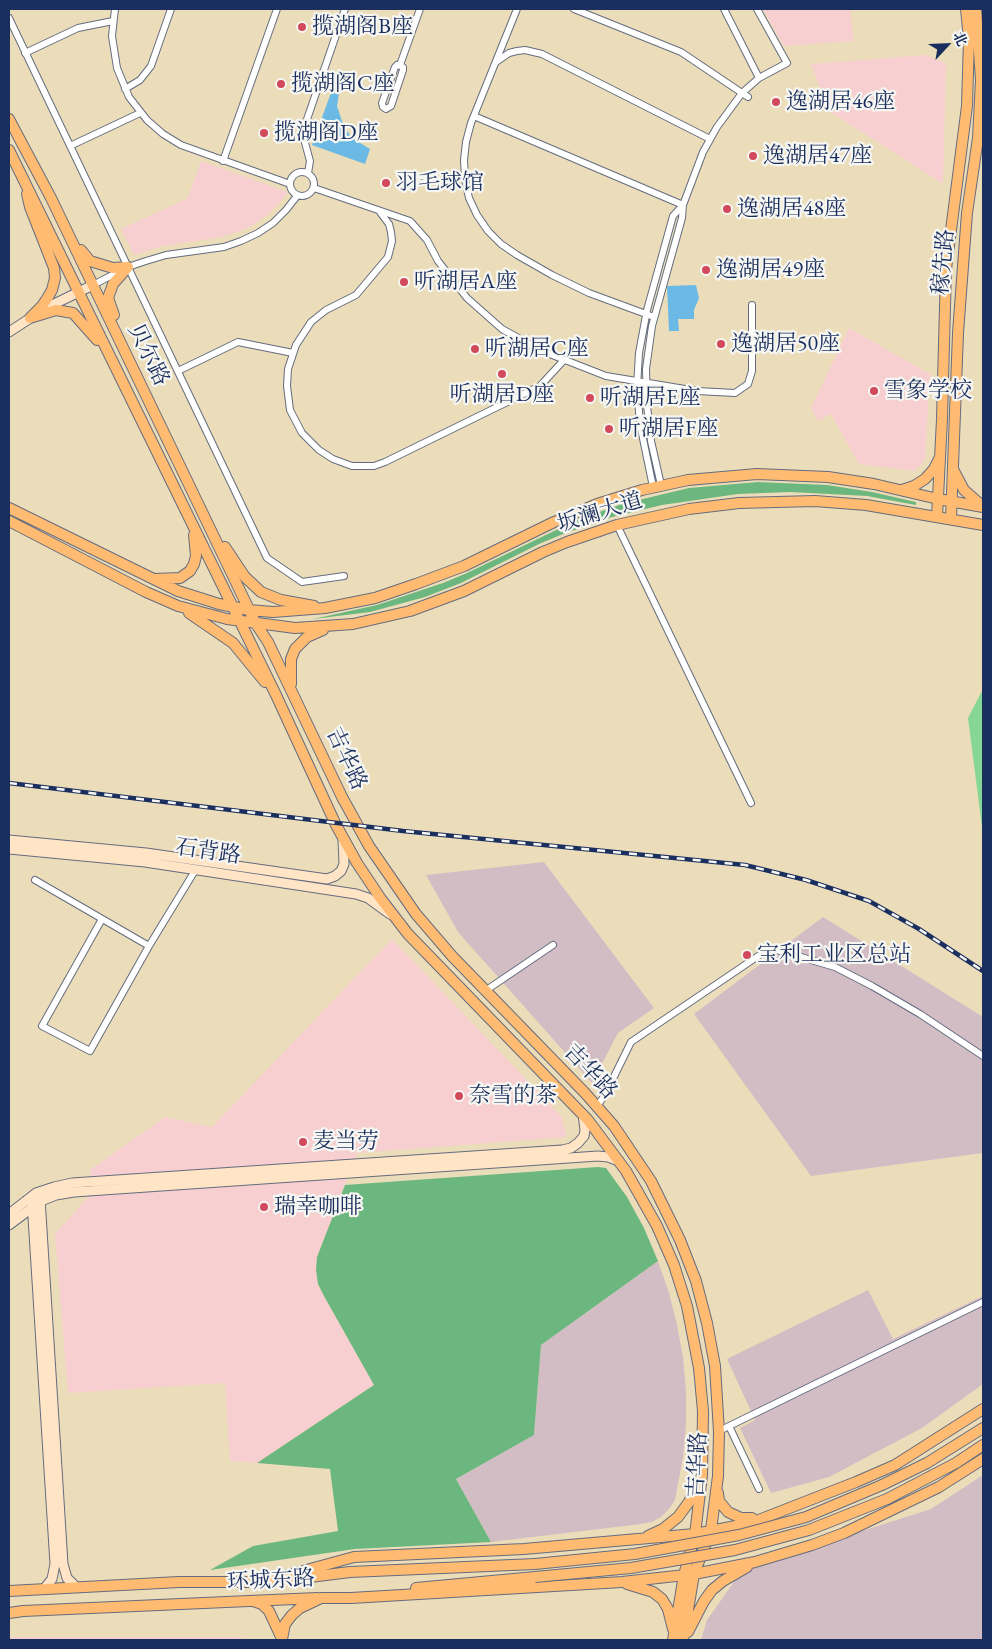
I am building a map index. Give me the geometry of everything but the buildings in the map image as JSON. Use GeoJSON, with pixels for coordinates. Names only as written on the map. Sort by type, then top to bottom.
{"type":"FeatureCollection","features":[{"type":"Feature","properties":{"kind":"main road","name":"稼先路"},"geometry":{"type":"LineString","coordinates":[[937,517],[946,269],[967,106],[969,39],[966,9]]}},
{"type":"Feature","properties":{"kind":"main road","name":"稼先路"},"geometry":{"type":"LineString","coordinates":[[951,519],[959,314],[967,213],[978,138],[981,90],[976,9]]}},
{"type":"Feature","properties":{"kind":"main road","name":"贝尔路"},"geometry":{"type":"LineString","coordinates":[[9,119],[93,285],[249,610]]}},
{"type":"Feature","properties":{"kind":"main road","name":"贝尔路"},"geometry":{"type":"LineString","coordinates":[[9,150],[233,607]]}},
{"type":"Feature","properties":{"kind":"main road"},"geometry":{"type":"LineString","coordinates":[[24,180],[30,207],[54,268],[55,278],[48,297],[30,318]]}},
{"type":"Feature","properties":{"kind":"main road"},"geometry":{"type":"LineString","coordinates":[[62,222],[90,261],[113,268],[128,267]]}},
{"type":"Feature","properties":{"kind":"main road"},"geometry":{"type":"LineString","coordinates":[[128,267],[113,284],[108,298],[110,307],[136,360],[147,397]]}},
{"type":"Feature","properties":{"kind":"main road"},"geometry":{"type":"LineString","coordinates":[[30,318],[56,310],[73,313],[83,322],[110,357]]}},
{"type":"Feature","properties":{"kind":"main road"},"geometry":{"type":"LineString","coordinates":[[901,491],[925,479],[934,468],[940,456]]}},
{"type":"Feature","properties":{"kind":"main road"},"geometry":{"type":"LineString","coordinates":[[953,464],[956,478],[964,490],[983,506]]}},
{"type":"Feature","properties":{"kind":"main road","name":"坂澜大道"},"geometry":{"type":"LineString","coordinates":[[249,610],[290,611],[325,608],[367,600],[464,566],[576,512],[620,496],[657,486],[711,477],[781,474],[851,480],[938,499],[983,506]]}},
{"type":"Feature","properties":{"kind":"main road","name":"坂澜大道"},"geometry":{"type":"LineString","coordinates":[[178,606],[202,614],[240,622],[295,628],[334,626],[372,621],[428,605],[464,591],[543,552],[617,525],[689,509],[739,503],[773,501],[849,504],[983,525]]}},
{"type":"Feature","properties":{"kind":"main road"},"geometry":{"type":"LineString","coordinates":[[9,508],[152,580],[191,596],[249,610]]}},
{"type":"Feature","properties":{"kind":"main road"},"geometry":{"type":"LineString","coordinates":[[9,522],[146,592],[178,606],[233,643],[276,695]]}},
{"type":"Feature","properties":{"kind":"main road"},"geometry":{"type":"LineString","coordinates":[[208,524],[245,577],[261,592],[281,600],[325,608]]}},
{"type":"Feature","properties":{"kind":"main road"},"geometry":{"type":"LineString","coordinates":[[152,580],[176,578],[190,571],[196,556],[194,529]]}},
{"type":"Feature","properties":{"kind":"main road","name":"吉华路"},"geometry":{"type":"LineString","coordinates":[[233,607],[342,836],[368,881],[394,917],[422,950],[583,1114],[638,1189],[674,1265],[687,1306],[696,1347],[701,1389],[703,1432],[702,1475],[695,1534],[678,1638]]}},
{"type":"Feature","properties":{"kind":"main road","name":"吉华路"},"geometry":{"type":"LineString","coordinates":[[249,610],[268,642],[291,688],[342,797],[384,869],[434,935],[485,991],[597,1106],[627,1144],[651,1181],[672,1220],[702,1302],[717,1388],[719,1431],[716,1487],[711,1530],[689,1575]]}},
{"type":"Feature","properties":{"kind":"main road"},"geometry":{"type":"LineString","coordinates":[[291,688],[290,665],[295,649],[307,637],[334,626]]}},
{"type":"Feature","properties":{"kind":"main road"},"geometry":{"type":"LineString","coordinates":[[259,1583],[354,1557],[524,1550],[695,1534],[751,1522],[848,1486],[895,1465],[983,1409]]}},
{"type":"Feature","properties":{"kind":"main road","name":"环城东路"},"geometry":{"type":"LineString","coordinates":[[9,1591],[179,1582],[259,1583],[350,1572],[535,1564],[635,1554],[708,1542],[769,1528],[806,1517],[882,1485],[927,1463],[983,1428]]}},
{"type":"Feature","properties":{"kind":"main road","name":"环城东路"},"geometry":{"type":"LineString","coordinates":[[9,1613],[321,1598],[630,1568],[735,1550],[809,1530],[887,1499],[948,1468],[983,1445]]}},
{"type":"Feature","properties":{"kind":"main road"},"geometry":{"type":"LineString","coordinates":[[282,1640],[286,1624],[292,1615],[300,1608],[321,1598],[351,1598],[622,1582],[689,1575],[755,1562],[844,1533],[939,1487],[983,1459]]}},
{"type":"Feature","properties":{"kind":"main road"},"geometry":{"type":"LineString","coordinates":[[637,1540],[663,1528],[678,1516],[689,1502],[702,1475]]}},
{"type":"Feature","properties":{"kind":"main road"},"geometry":{"type":"LineString","coordinates":[[716,1487],[722,1505],[732,1515],[745,1519],[763,1518]]}},
{"type":"Feature","properties":{"kind":"main road"},"geometry":{"type":"LineString","coordinates":[[678,1638],[712,1590],[723,1581],[755,1562]]}},
{"type":"Feature","properties":{"kind":"main road"},"geometry":{"type":"LineString","coordinates":[[622,1582],[653,1592],[662,1599],[668,1609],[678,1638]]}},
{"type":"Feature","properties":{"kind":"main road"},"geometry":{"type":"LineString","coordinates":[[252,1601],[262,1604],[270,1611],[282,1640]]}},
{"type":"Feature","properties":{"kind":"street"},"geometry":{"type":"LineString","coordinates":[[115,9],[112,36],[114,58],[125,89],[140,112],[155,128],[172,140],[190,149],[290,184]]}},
{"type":"Feature","properties":{"kind":"street"},"geometry":{"type":"LineString","coordinates":[[125,89],[140,80],[151,66],[171,9]]}},
{"type":"Feature","properties":{"kind":"street"},"geometry":{"type":"LineString","coordinates":[[223,161],[277,9]]}},
{"type":"Feature","properties":{"kind":"street"},"geometry":{"type":"LineString","coordinates":[[308,173],[300,172],[292,176],[290,184],[292,191],[297,196],[306,196],[314,188],[313,180],[308,173],[310,161],[304,139],[304,128],[345,9]]}},
{"type":"Feature","properties":{"kind":"street"},"geometry":{"type":"LineString","coordinates":[[400,65],[403,66],[403,70],[391,106],[386,109],[382,107],[382,103],[395,68],[397,65],[400,65],[420,9]]}},
{"type":"Feature","properties":{"kind":"street"},"geometry":{"type":"LineString","coordinates":[[517,9],[474,116],[466,142],[464,160],[465,179],[477,215],[488,231],[501,244],[517,255],[552,275],[601,298],[654,317]]}},
{"type":"Feature","properties":{"kind":"street"},"geometry":{"type":"LineString","coordinates":[[574,9],[681,52],[745,95]]}},
{"type":"Feature","properties":{"kind":"street"},"geometry":{"type":"LineString","coordinates":[[724,9],[759,78]]}},
{"type":"Feature","properties":{"kind":"street"},"geometry":{"type":"LineString","coordinates":[[657,486],[648,423],[646,383],[648,354],[654,317],[682,218],[683,205],[697,165],[725,115],[759,78],[787,63],[757,9]]}},
{"type":"Feature","properties":{"kind":"street"},"geometry":{"type":"LineString","coordinates":[[9,18],[268,558],[302,582],[344,576]]}},
{"type":"Feature","properties":{"kind":"street"},"geometry":{"type":"LineString","coordinates":[[26,53],[78,28],[113,21]]}},
{"type":"Feature","properties":{"kind":"street"},"geometry":{"type":"LineString","coordinates":[[495,63],[501,58],[517,51],[534,51],[710,139]]}},
{"type":"Feature","properties":{"kind":"street"},"geometry":{"type":"LineString","coordinates":[[70,146],[140,112]]}},
{"type":"Feature","properties":{"kind":"street"},"geometry":{"type":"LineString","coordinates":[[474,116],[683,205]]}},
{"type":"Feature","properties":{"kind":"street"},"geometry":{"type":"LineString","coordinates":[[314,188],[410,221],[427,240],[452,280],[483,314],[521,341],[606,376],[696,391],[735,393],[748,384],[752,371],[752,305]]}},
{"type":"Feature","properties":{"kind":"street"},"geometry":{"type":"LineString","coordinates":[[9,332],[30,318],[128,267],[166,255],[224,247],[258,234],[273,223],[297,196]]}},
{"type":"Feature","properties":{"kind":"street"},"geometry":{"type":"LineString","coordinates":[[657,486],[640,424],[637,381],[639,353],[646,314],[673,216],[683,205]]}},
{"type":"Feature","properties":{"kind":"street"},"geometry":{"type":"LineString","coordinates":[[379,211],[385,217],[391,232],[391,249],[388,257],[356,296],[326,310],[311,322],[300,337],[288,369],[287,386],[290,410],[297,426],[307,439],[326,455],[346,464],[363,467],[385,462],[540,386],[564,360]]}},
{"type":"Feature","properties":{"kind":"street"},"geometry":{"type":"LineString","coordinates":[[178,371],[238,342],[294,354]]}},
{"type":"Feature","properties":{"kind":"street"},"geometry":{"type":"LineString","coordinates":[[617,525],[751,803]]}},
{"type":"Feature","properties":{"kind":"street","name":"石背路"},"geometry":{"type":"LineString","coordinates":[[9,840],[146,853],[328,879],[341,871],[344,864],[342,836]]}},
{"type":"Feature","properties":{"kind":"street","name":"石背路"},"geometry":{"type":"LineString","coordinates":[[9,849],[74,854],[196,868],[356,894],[368,898],[394,917]]}},
{"type":"Feature","properties":{"kind":"street"},"geometry":{"type":"LineString","coordinates":[[102,920],[42,1026],[90,1051],[149,946],[196,868]]}},
{"type":"Feature","properties":{"kind":"street"},"geometry":{"type":"LineString","coordinates":[[36,880],[149,946]]}},
{"type":"Feature","properties":{"kind":"street"},"geometry":{"type":"LineString","coordinates":[[485,991],[554,945]]}},
{"type":"Feature","properties":{"kind":"street"},"geometry":{"type":"LineString","coordinates":[[597,1106],[605,1095],[631,1042],[770,948],[834,967],[872,986],[920,1014],[983,1056]]}},
{"type":"Feature","properties":{"kind":"street"},"geometry":{"type":"LineString","coordinates":[[9,1214],[54,1186],[72,1183],[562,1150],[571,1148],[584,1136],[583,1114]]}},
{"type":"Feature","properties":{"kind":"street"},"geometry":{"type":"LineString","coordinates":[[9,1226],[35,1199],[74,1192],[588,1157],[608,1157],[620,1162]]}},
{"type":"Feature","properties":{"kind":"street"},"geometry":{"type":"LineString","coordinates":[[35,1199],[63,1564],[67,1578],[76,1588]]}},
{"type":"Feature","properties":{"kind":"street"},"geometry":{"type":"LineString","coordinates":[[35,1199],[55,1564],[52,1580],[44,1589]]}},
{"type":"Feature","properties":{"kind":"street"},"geometry":{"type":"LineString","coordinates":[[719,1431],[983,1302]]}},
{"type":"Feature","properties":{"kind":"street"},"geometry":{"type":"LineString","coordinates":[[729,1426],[759,1490]]}},
{"type":"Feature","properties":{"kind":"shaded area"},"geometry":{"type":"Polygon","coordinates":[[[763,9],[850,9],[854,41],[784,46],[763,9]]]}},
{"type":"Feature","properties":{"kind":"shaded area"},"geometry":{"type":"Polygon","coordinates":[[[926,55],[946,63],[943,184],[829,111],[811,64],[926,55]]]}},
{"type":"Feature","properties":{"kind":"shaded area"},"geometry":{"type":"Polygon","coordinates":[[[201,161],[288,192],[267,215],[253,225],[238,232],[221,237],[163,246],[134,255],[121,229],[188,198],[201,161]]]}},
{"type":"Feature","properties":{"kind":"shaded area","name":"雪象学校"},"geometry":{"type":"Polygon","coordinates":[[[849,328],[930,374],[925,460],[915,471],[859,464],[831,414],[818,421],[811,408],[849,328]]]}},
{"type":"Feature","properties":{"kind":"shaded area"},"geometry":{"type":"Polygon","coordinates":[[[544,862],[654,1008],[618,1033],[592,1083],[458,932],[426,875],[544,862]]]}},
{"type":"Feature","properties":{"kind":"shaded area"},"geometry":{"type":"Polygon","coordinates":[[[823,917],[983,1017],[983,1153],[811,1176],[694,1014],[823,917]]]}},
{"type":"Feature","properties":{"kind":"shaded area"},"geometry":{"type":"Polygon","coordinates":[[[392,939],[561,1116],[567,1137],[357,1153],[317,1257],[316,1270],[318,1284],[324,1296],[374,1385],[257,1463],[230,1461],[225,1383],[68,1393],[55,1234],[91,1194],[90,1170],[165,1117],[212,1127],[392,939]]]}},
{"type":"Feature","properties":{"kind":"shaded area"},"geometry":{"type":"Polygon","coordinates":[[[658,1261],[677,1325],[683,1357],[686,1390],[686,1424],[683,1457],[675,1500],[661,1517],[652,1522],[491,1542],[456,1479],[534,1435],[541,1345],[658,1261]]]}},
{"type":"Feature","properties":{"kind":"shaded area"},"geometry":{"type":"Polygon","coordinates":[[[868,1290],[893,1339],[983,1296],[983,1384],[922,1428],[829,1477],[771,1493],[740,1428],[755,1420],[727,1359],[868,1290]]]}},
{"type":"Feature","properties":{"kind":"shaded area"},"geometry":{"type":"Polygon","coordinates":[[[983,1475],[983,1640],[701,1640],[707,1620],[743,1569],[931,1509],[983,1475]]]}},
{"type":"Feature","properties":{"kind":"shaded area"},"geometry":{"type":"Polygon","coordinates":[[[9,1637],[241,1637],[242,1640],[9,1640],[9,1637]]]}},
{"type":"Feature","properties":{"kind":"green space"},"geometry":{"type":"Polygon","coordinates":[[[758,482],[827,485],[872,492],[916,502],[916,505],[867,496],[790,492],[738,494],[662,505],[612,517],[563,534],[461,583],[425,597],[370,612],[313,619],[377,605],[443,583],[579,519],[622,504],[689,488],[758,482]]]}},
{"type":"Feature","properties":{"kind":"green space"},"geometry":{"type":"Polygon","coordinates":[[[983,689],[983,835],[968,718],[983,689]]]}},
{"type":"Feature","properties":{"kind":"green space"},"geometry":{"type":"Polygon","coordinates":[[[598,1167],[606,1168],[627,1197],[644,1228],[658,1261],[541,1345],[534,1435],[456,1479],[491,1542],[355,1549],[210,1570],[253,1546],[338,1531],[330,1469],[257,1463],[374,1385],[318,1284],[317,1257],[345,1185],[598,1167]]]}},
{"type":"Feature","properties":{"kind":"water"},"geometry":{"type":"Polygon","coordinates":[[[332,90],[339,93],[337,106],[344,127],[352,138],[370,149],[365,164],[312,145],[332,90]]]}},
{"type":"Feature","properties":{"kind":"water"},"geometry":{"type":"Polygon","coordinates":[[[696,285],[699,298],[694,310],[694,319],[678,319],[679,331],[669,331],[667,286],[696,285]]]}},
{"type":"Feature","properties":{"kind":"railway"},"geometry":{"type":"LineString","coordinates":[[9,783],[403,831],[745,865],[806,880],[869,901],[919,929],[983,971]]}},
{"type":"Feature","properties":{"kind":"place","name":"揽湖阁B座"},"geometry":{"type":"Point","coordinates":[302,27]}},
{"type":"Feature","properties":{"kind":"place","name":"揽湖阁C座"},"geometry":{"type":"Point","coordinates":[281,84]}},
{"type":"Feature","properties":{"kind":"place","name":"逸湖居46座"},"geometry":{"type":"Point","coordinates":[776,102]}},
{"type":"Feature","properties":{"kind":"place","name":"揽湖阁D座"},"geometry":{"type":"Point","coordinates":[264,133]}},
{"type":"Feature","properties":{"kind":"place","name":"逸湖居47座"},"geometry":{"type":"Point","coordinates":[753,156]}},
{"type":"Feature","properties":{"kind":"place","name":"羽毛球馆"},"geometry":{"type":"Point","coordinates":[386,183]}},
{"type":"Feature","properties":{"kind":"place","name":"逸湖居48座"},"geometry":{"type":"Point","coordinates":[727,209]}},
{"type":"Feature","properties":{"kind":"place","name":"逸湖居49座"},"geometry":{"type":"Point","coordinates":[706,270]}},
{"type":"Feature","properties":{"kind":"place","name":"听湖居A座"},"geometry":{"type":"Point","coordinates":[404,282]}},
{"type":"Feature","properties":{"kind":"place","name":"逸湖居50座"},"geometry":{"type":"Point","coordinates":[721,344]}},
{"type":"Feature","properties":{"kind":"place","name":"听湖居C座"},"geometry":{"type":"Point","coordinates":[475,349]}},
{"type":"Feature","properties":{"kind":"place","name":"听湖居D座"},"geometry":{"type":"Point","coordinates":[502,374]}},
{"type":"Feature","properties":{"kind":"place","name":"雪象学校"},"geometry":{"type":"Point","coordinates":[874,391]}},
{"type":"Feature","properties":{"kind":"place","name":"听湖居E座"},"geometry":{"type":"Point","coordinates":[590,398]}},
{"type":"Feature","properties":{"kind":"place","name":"听湖居F座"},"geometry":{"type":"Point","coordinates":[609,429]}},
{"type":"Feature","properties":{"kind":"place","name":"宝利工业区总站"},"geometry":{"type":"Point","coordinates":[747,955]}},
{"type":"Feature","properties":{"kind":"place","name":"奈雪的茶"},"geometry":{"type":"Point","coordinates":[459,1096]}},
{"type":"Feature","properties":{"kind":"place","name":"麦当劳"},"geometry":{"type":"Point","coordinates":[303,1142]}},
{"type":"Feature","properties":{"kind":"place","name":"瑞幸咖啡"},"geometry":{"type":"Point","coordinates":[264,1207]}}]}
